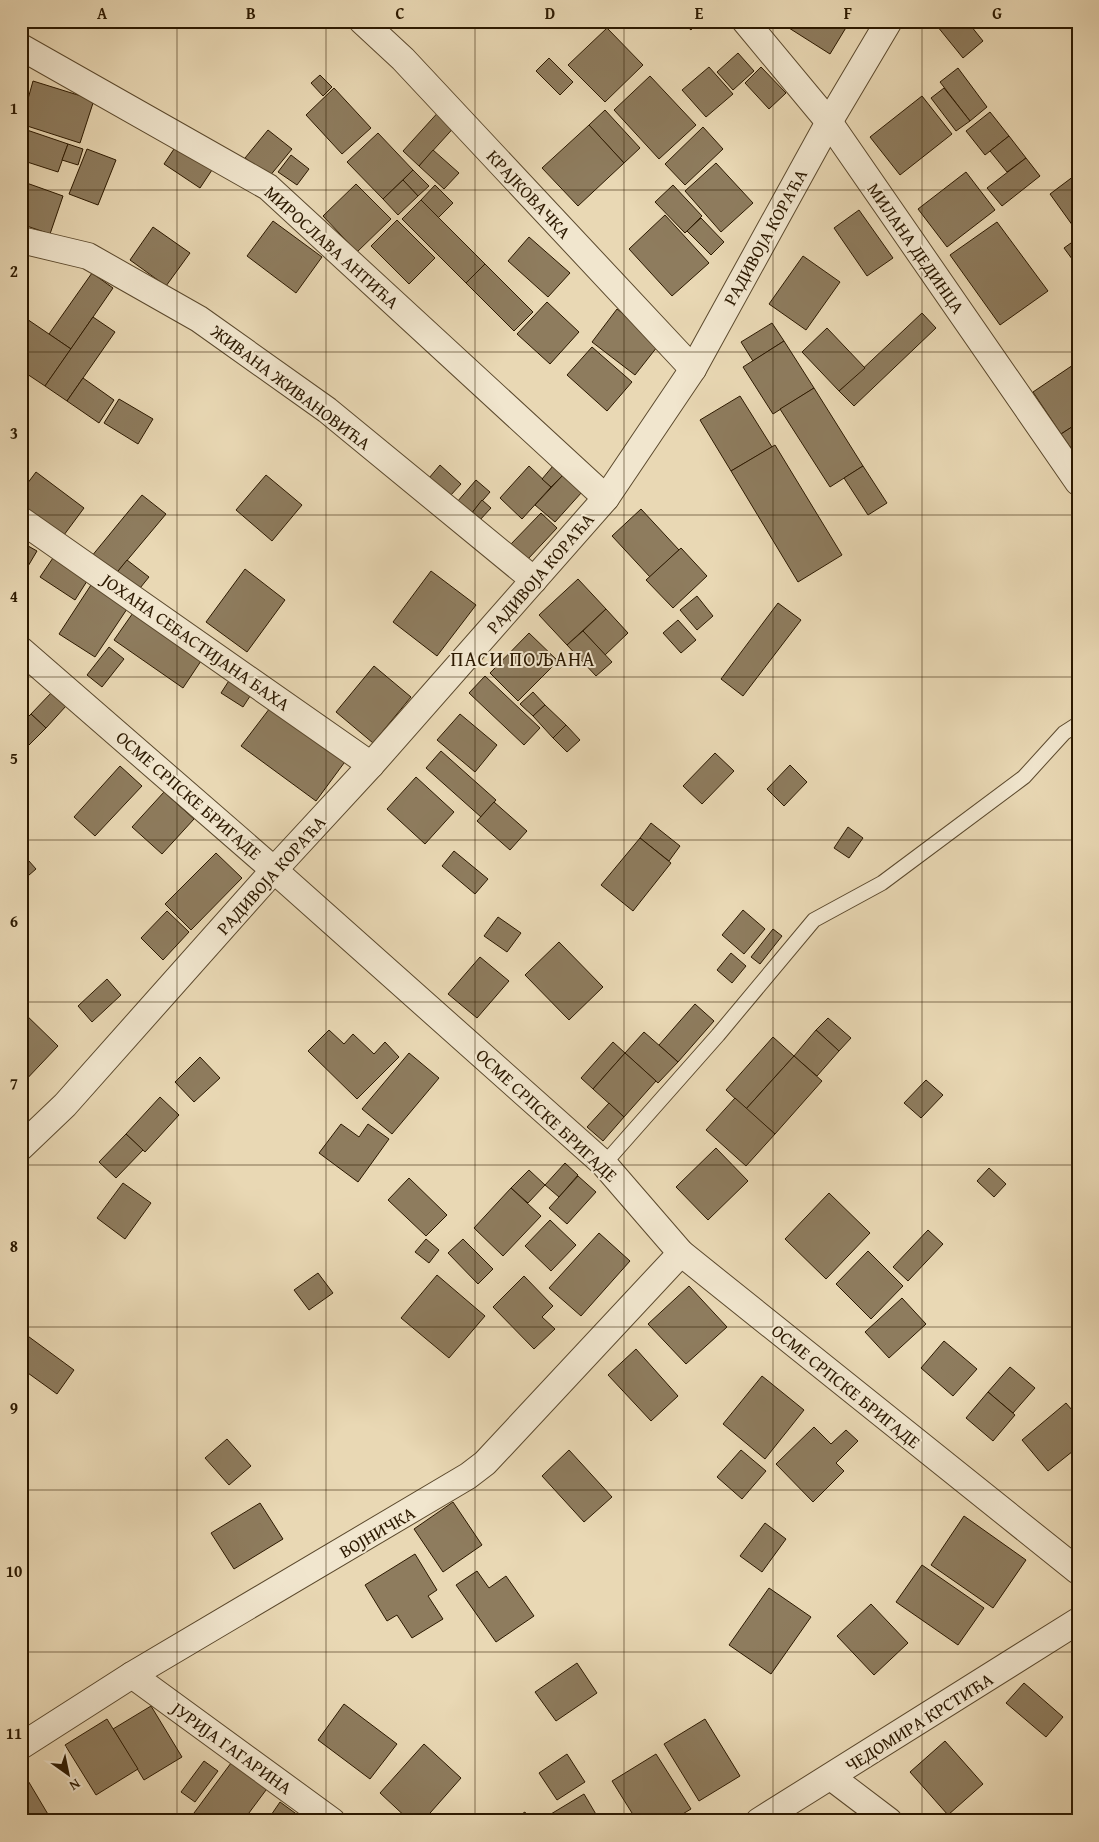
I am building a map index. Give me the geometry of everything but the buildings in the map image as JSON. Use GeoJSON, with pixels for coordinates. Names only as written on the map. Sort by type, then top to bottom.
{"type":"FeatureCollection","features":[{"type":"Feature","properties":{"kind":"street","name":"КРАЈКОВАЧКА"},"geometry":{"type":"LineString","coordinates":[[362,21],[403,59],[693,369]]}},
{"type":"Feature","properties":{"kind":"street","name":"МИЛАНА ДЕДИНЦА"},"geometry":{"type":"LineString","coordinates":[[745,21],[829,122],[1078,482]]}},
{"type":"Feature","properties":{"kind":"street","name":"РАДИВОЈА КОРАЋА"},"geometry":{"type":"LineString","coordinates":[[21,1147],[64,1105],[274,870],[371,765],[606,498],[693,369],[829,122],[889,21]]}},
{"type":"Feature","properties":{"kind":"street","name":"МИРОСЛАВА АНТИЋА"},"geometry":{"type":"LineString","coordinates":[[21,47],[268,187],[606,498]]}},
{"type":"Feature","properties":{"kind":"street","name":"ЖИВАНА ЖИВАНОВИЋА"},"geometry":{"type":"LineString","coordinates":[[21,240],[88,256],[199,319],[327,410],[534,580]]}},
{"type":"Feature","properties":{"kind":"street","name":"ЈОХАНА СЕБАСТИЈАНА БАХА"},"geometry":{"type":"LineString","coordinates":[[21,520],[371,765]]}},
{"type":"Feature","properties":{"kind":"street","name":"ОСМЕ СРПСКЕ БРИГАДЕ"},"geometry":{"type":"LineString","coordinates":[[21,650],[274,870],[604,1164],[680,1253],[1078,1571]]}},
{"type":"Feature","properties":{"kind":"street","name":"ВОЈНИЧКА"},"geometry":{"type":"LineString","coordinates":[[21,1746],[132,1675],[468,1476],[485,1463],[680,1253]]}},
{"type":"Feature","properties":{"kind":"street","name":"ЧЕДОМИРА КРСТИЋА"},"geometry":{"type":"LineString","coordinates":[[759,1821],[1078,1621]]}},
{"type":"Feature","properties":{"kind":"street","name":"ЈУРИЈА ГАГАРИНА"},"geometry":{"type":"LineString","coordinates":[[132,1675],[332,1821]]}},
{"type":"Feature","properties":{"kind":"street"},"geometry":{"type":"LineString","coordinates":[[831,1777],[889,1821]]}},
{"type":"Feature","properties":{"kind":"lane"},"geometry":{"type":"LineString","coordinates":[[604,1164],[718,1034],[814,920],[882,883],[1024,777],[1064,733],[1078,724]]}},
{"type":"Feature","properties":{"kind":"district","name":"ПАСИ ПОЉАНА"},"geometry":{"type":"Point","coordinates":[523,658]}}]}
